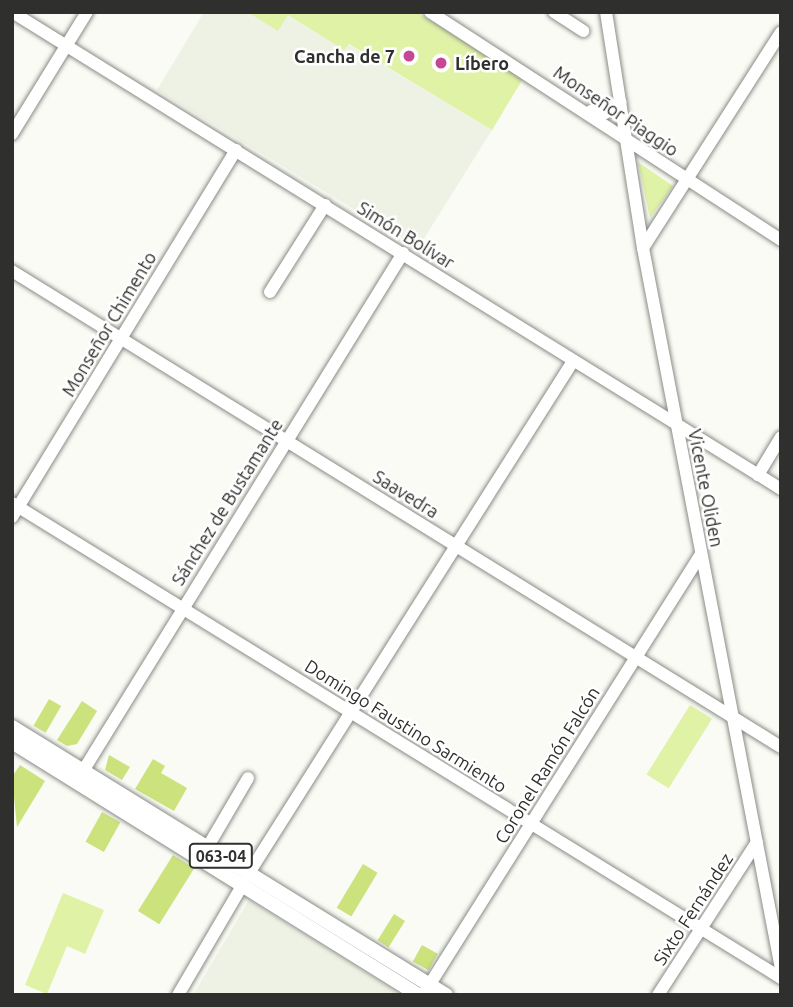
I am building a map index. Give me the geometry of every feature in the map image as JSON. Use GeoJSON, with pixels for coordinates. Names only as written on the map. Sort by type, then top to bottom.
{"type":"FeatureCollection","features":[{"type":"Feature","properties":{"kind":"main road","name":"063-04"},"geometry":{"type":"LineString","coordinates":[[12,727],[207,848],[246,879]]}},
{"type":"Feature","properties":{"kind":"main road","name":"063-04"},"geometry":{"type":"LineString","coordinates":[[12,742],[246,879],[424,991],[446,995]]}},
{"type":"Feature","properties":{"kind":"street","name":"Simón Bolívar"},"geometry":{"type":"LineString","coordinates":[[12,12],[781,489]]}},
{"type":"Feature","properties":{"kind":"street"},"geometry":{"type":"LineString","coordinates":[[12,134],[87,12]]}},
{"type":"Feature","properties":{"kind":"street","name":"Monseñor Piaggio"},"geometry":{"type":"LineString","coordinates":[[430,12],[587,110],[628,142],[781,240]]}},
{"type":"Feature","properties":{"kind":"street"},"geometry":{"type":"LineString","coordinates":[[554,12],[583,31]]}},
{"type":"Feature","properties":{"kind":"street","name":"Vicente Oliden"},"geometry":{"type":"LineString","coordinates":[[606,12],[643,247],[781,969]]}},
{"type":"Feature","properties":{"kind":"street"},"geometry":{"type":"LineString","coordinates":[[643,247],[781,32]]}},
{"type":"Feature","properties":{"kind":"street"},"geometry":{"type":"LineString","coordinates":[[587,110],[605,113],[621,102]]}},
{"type":"Feature","properties":{"kind":"street","name":"Monseñor Chimento"},"geometry":{"type":"LineString","coordinates":[[14,509],[236,150]]}},
{"type":"Feature","properties":{"kind":"street"},"geometry":{"type":"LineString","coordinates":[[270,292],[325,205]]}},
{"type":"Feature","properties":{"kind":"street","name":"Sánchez de Bustamante"},"geometry":{"type":"LineString","coordinates":[[83,771],[403,253]]}},
{"type":"Feature","properties":{"kind":"street","name":"Saavedra"},"geometry":{"type":"LineString","coordinates":[[12,271],[781,747]]}},
{"type":"Feature","properties":{"kind":"street"},"geometry":{"type":"LineString","coordinates":[[178,995],[246,879],[573,361]]}},
{"type":"Feature","properties":{"kind":"street"},"geometry":{"type":"LineString","coordinates":[[758,475],[781,437]]}},
{"type":"Feature","properties":{"kind":"street","name":"Domingo Faustino Sarmiento"},"geometry":{"type":"LineString","coordinates":[[14,509],[182,608],[781,978]]}},
{"type":"Feature","properties":{"kind":"street","name":"Coronel Ramón Falcón"},"geometry":{"type":"LineString","coordinates":[[424,991],[701,554]]}},
{"type":"Feature","properties":{"kind":"street"},"geometry":{"type":"LineString","coordinates":[[207,848],[248,778]]}},
{"type":"Feature","properties":{"kind":"street","name":"Sixto Fernández"},"geometry":{"type":"LineString","coordinates":[[658,995],[757,842]]}},
{"type":"Feature","properties":{"kind":"shaded area"},"geometry":{"type":"Polygon","coordinates":[[[204,12],[246,12],[278,30],[288,15],[343,49],[348,44],[492,130],[418,248],[157,90],[204,12]]]}},
{"type":"Feature","properties":{"kind":"shaded area"},"geometry":{"type":"Polygon","coordinates":[[[249,900],[401,995],[193,995],[249,900]]]}},
{"type":"Feature","properties":{"kind":"green space","name":"Líbero"},"geometry":{"type":"Polygon","coordinates":[[[247,12],[416,12],[524,77],[492,130],[349,44],[344,50],[288,15],[278,31],[247,12]]]}},
{"type":"Feature","properties":{"kind":"green space"},"geometry":{"type":"Polygon","coordinates":[[[638,162],[673,186],[650,218],[638,162]]]}},
{"type":"Feature","properties":{"kind":"green space"},"geometry":{"type":"Polygon","coordinates":[[[690,705],[712,719],[669,788],[647,775],[690,705]]]}},
{"type":"Feature","properties":{"kind":"green space"},"geometry":{"type":"Polygon","coordinates":[[[63,893],[104,910],[85,954],[67,946],[47,994],[25,985],[63,893]]]}},
{"type":"Feature","properties":{"kind":"building"},"geometry":{"type":"Polygon","coordinates":[[[49,699],[61,706],[46,733],[34,726],[49,699]]]}},
{"type":"Feature","properties":{"kind":"building"},"geometry":{"type":"Polygon","coordinates":[[[82,701],[97,711],[77,744],[67,746],[57,740],[82,701]]]}},
{"type":"Feature","properties":{"kind":"building"},"geometry":{"type":"Polygon","coordinates":[[[109,755],[130,767],[122,780],[105,770],[109,755]]]}},
{"type":"Feature","properties":{"kind":"building"},"geometry":{"type":"Polygon","coordinates":[[[153,759],[165,766],[161,773],[187,788],[174,811],[135,789],[153,759]]]}},
{"type":"Feature","properties":{"kind":"building"},"geometry":{"type":"Polygon","coordinates":[[[20,765],[45,781],[17,827],[12,777],[20,765]]]}},
{"type":"Feature","properties":{"kind":"building"},"geometry":{"type":"Polygon","coordinates":[[[102,812],[120,822],[104,852],[86,842],[102,812]]]}},
{"type":"Feature","properties":{"kind":"building"},"geometry":{"type":"Polygon","coordinates":[[[173,855],[194,868],[159,924],[138,911],[173,855]]]}},
{"type":"Feature","properties":{"kind":"building"},"geometry":{"type":"Polygon","coordinates":[[[363,864],[378,873],[351,916],[337,908],[363,864]]]}},
{"type":"Feature","properties":{"kind":"building"},"geometry":{"type":"Polygon","coordinates":[[[394,914],[405,921],[389,947],[378,940],[394,914]]]}},
{"type":"Feature","properties":{"kind":"building"},"geometry":{"type":"Polygon","coordinates":[[[422,945],[438,954],[429,970],[413,962],[422,945]]]}},
{"type":"Feature","properties":{"kind":"place","name":"Cancha de 7"},"geometry":{"type":"Point","coordinates":[409,56]}},
{"type":"Feature","properties":{"kind":"place","name":"Líbero"},"geometry":{"type":"Point","coordinates":[441,63]}}]}
